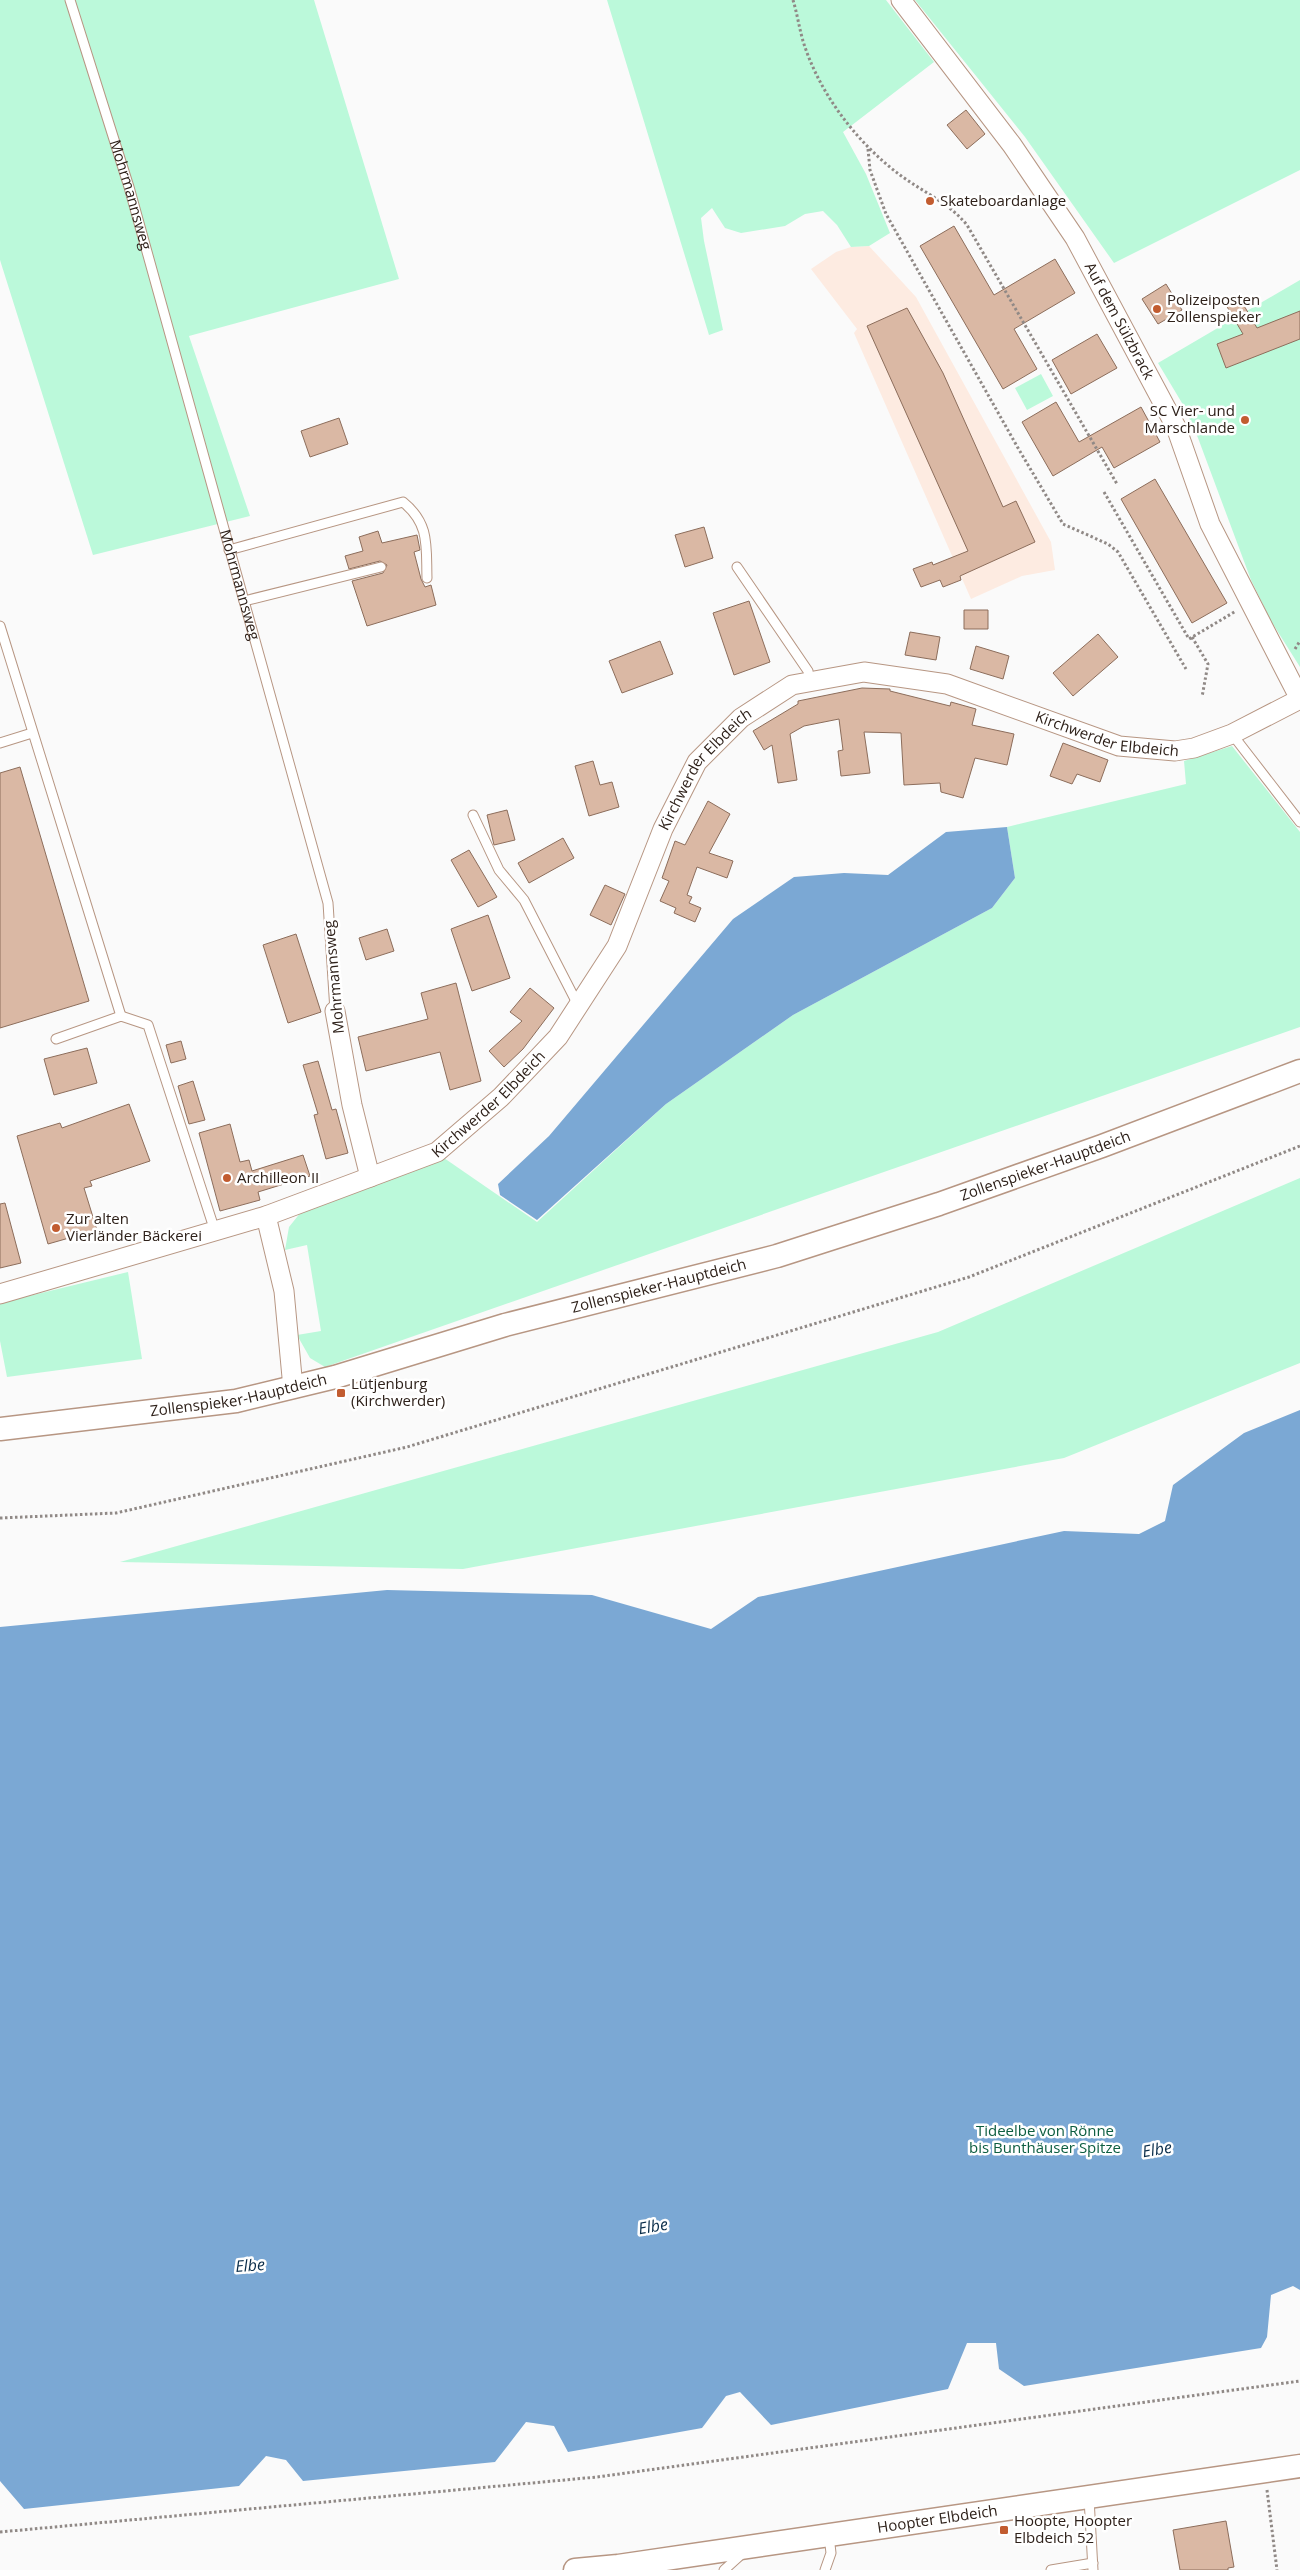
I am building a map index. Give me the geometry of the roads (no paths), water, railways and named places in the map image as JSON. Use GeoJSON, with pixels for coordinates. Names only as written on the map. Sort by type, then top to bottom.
{"type":"FeatureCollection","features":[{"type":"Feature","properties":{"kind":"street","name":"Auf dem Sülzbrack"},"geometry":{"type":"LineString","coordinates":[[901,0],[1012,145],[1076,238],[1176,427],[1210,524],[1300,699]]}},
{"type":"Feature","properties":{"kind":"street","name":"Kirchwerder Elbdeich"},"geometry":{"type":"LineString","coordinates":[[0,1294],[266,1216],[437,1152],[501,1097],[558,1037],[617,946],[662,829],[698,762],[741,718],[792,685],[864,672],[947,684],[1119,746],[1175,751],[1194,748],[1232,734],[1300,699]]}},
{"type":"Feature","properties":{"kind":"street","name":"Mohrmannsweg"},"geometry":{"type":"LineString","coordinates":[[335,1011],[352,1105],[370,1177]]}},
{"type":"Feature","properties":{"kind":"street","name":"Zollenspieker-Hauptdeich"},"geometry":{"type":"LineString","coordinates":[[0,1429],[236,1401],[293,1388],[505,1325],[778,1256],[948,1201],[1102,1146],[1300,1070]]}},
{"type":"Feature","properties":{"kind":"street"},"geometry":{"type":"LineString","coordinates":[[266,1216],[284,1291],[293,1388]]}},
{"type":"Feature","properties":{"kind":"street","name":"Hoopter Elbdeich"},"geometry":{"type":"LineString","coordinates":[[576,2570],[749,2547],[1300,2466]]}},
{"type":"Feature","properties":{"kind":"lane","name":"Mohrmannsweg"},"geometry":{"type":"LineString","coordinates":[[70,0],[129,187],[328,903],[335,1011]]}},
{"type":"Feature","properties":{"kind":"lane"},"geometry":{"type":"LineString","coordinates":[[230,550],[403,502],[416,513],[426,535],[427,578]]}},
{"type":"Feature","properties":{"kind":"lane"},"geometry":{"type":"LineString","coordinates":[[244,601],[381,567]]}},
{"type":"Feature","properties":{"kind":"lane"},"geometry":{"type":"LineString","coordinates":[[737,567],[808,670],[810,682]]}},
{"type":"Feature","properties":{"kind":"lane"},"geometry":{"type":"LineString","coordinates":[[0,626],[121,1016]]}},
{"type":"Feature","properties":{"kind":"lane"},"geometry":{"type":"LineString","coordinates":[[0,743],[32,733]]}},
{"type":"Feature","properties":{"kind":"lane"},"geometry":{"type":"LineString","coordinates":[[1232,734],[1300,822]]}},
{"type":"Feature","properties":{"kind":"lane"},"geometry":{"type":"LineString","coordinates":[[473,815],[499,870],[524,900],[578,1005]]}},
{"type":"Feature","properties":{"kind":"lane"},"geometry":{"type":"LineString","coordinates":[[56,1039],[121,1016],[148,1025],[215,1231]]}},
{"type":"Feature","properties":{"kind":"lane"},"geometry":{"type":"LineString","coordinates":[[1051,2570],[1093,2567],[1089,2497]]}},
{"type":"Feature","properties":{"kind":"lane"},"geometry":{"type":"LineString","coordinates":[[829,2535],[830,2567]]}},
{"type":"Feature","properties":{"kind":"lane"},"geometry":{"type":"LineString","coordinates":[[724,2570],[749,2547]]}},
{"type":"Feature","properties":{"kind":"water"},"geometry":{"type":"Polygon","coordinates":[[[1007,827],[1015,878],[992,908],[793,1015],[666,1104],[537,1220],[500,1195],[498,1184],[549,1136],[733,919],[794,877],[844,873],[888,875],[946,832],[1007,827]]]}},
{"type":"Feature","properties":{"kind":"water","name":"Elbe"},"geometry":{"type":"Polygon","coordinates":[[[1300,1410],[1300,2290],[1293,2286],[1271,2295],[1267,2337],[1261,2348],[1024,2386],[999,2369],[996,2343],[967,2343],[948,2389],[771,2425],[740,2392],[726,2396],[702,2428],[568,2452],[554,2426],[526,2422],[495,2462],[303,2481],[286,2460],[266,2456],[239,2486],[24,2509],[0,2481],[0,1627],[387,1590],[592,1595],[711,1629],[758,1597],[1064,1531],[1139,1534],[1165,1521],[1173,1485],[1244,1433],[1300,1410]]]}},
{"type":"Feature","properties":{"kind":"place","name":"Skateboardanlage"},"geometry":{"type":"Point","coordinates":[930,201]}},
{"type":"Feature","properties":{"kind":"place","name":"Polizeiposten Zollenspieker"},"geometry":{"type":"Point","coordinates":[1157,309]}},
{"type":"Feature","properties":{"kind":"place","name":"SC Vier- und Marschlande"},"geometry":{"type":"Point","coordinates":[1245,420]}},
{"type":"Feature","properties":{"kind":"place","name":"Archilleon II"},"geometry":{"type":"Point","coordinates":[227,1178]}},
{"type":"Feature","properties":{"kind":"place","name":"Zur alten Vierländer Bäckerei"},"geometry":{"type":"Point","coordinates":[56,1228]}},
{"type":"Feature","properties":{"kind":"place","name":"Lütjenburg (Kirchwerder)"},"geometry":{"type":"Point","coordinates":[341,1393]}},
{"type":"Feature","properties":{"kind":"place","name":"Hoopte, Hoopter Elbdeich 52"},"geometry":{"type":"Point","coordinates":[1004,2530]}},
{"type":"Feature","properties":{"kind":"park label","name":"Tideelbe von Rönne bis Bunthäuser Spitze"},"geometry":{"type":"Point","coordinates":[1045,2140]}}]}
